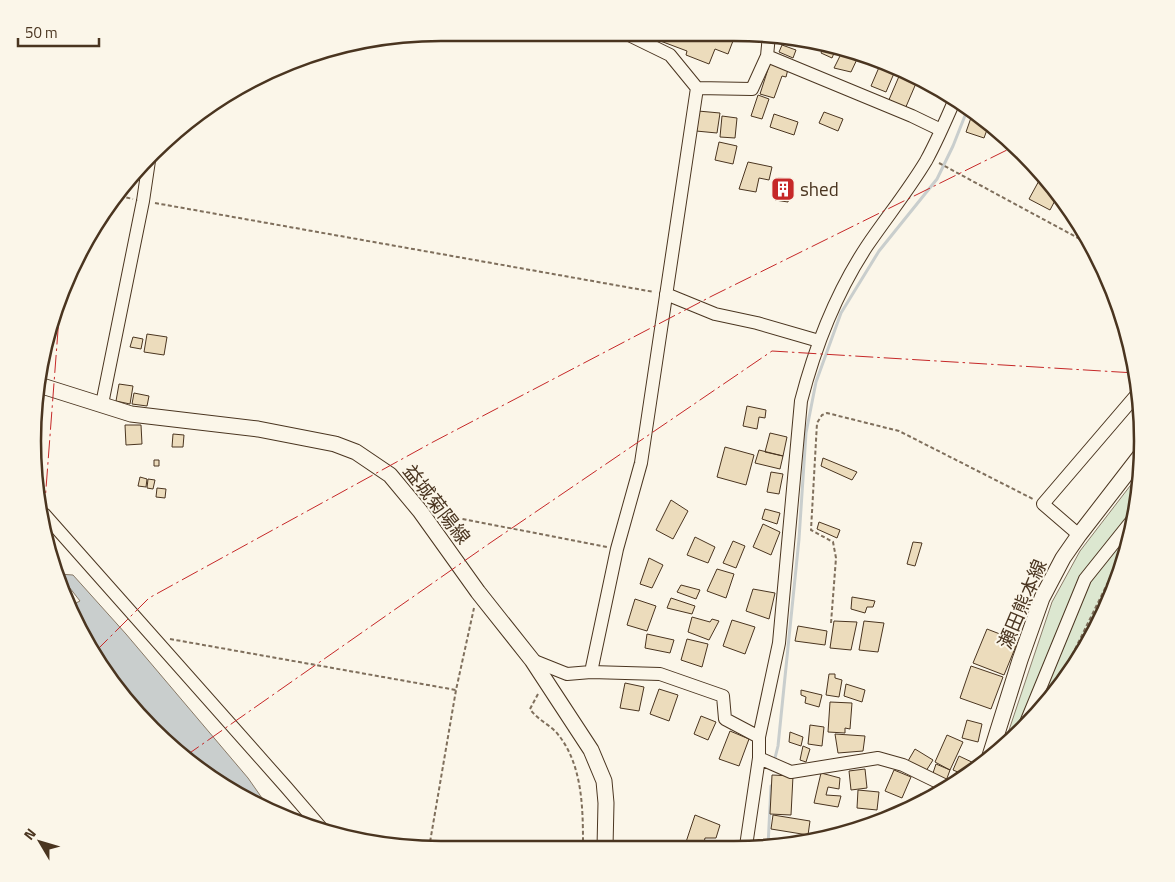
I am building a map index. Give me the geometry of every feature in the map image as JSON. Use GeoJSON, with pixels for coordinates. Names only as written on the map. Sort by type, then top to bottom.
{"type":"FeatureCollection","features":[{"type":"Feature","properties":{"kind":"main road","name":"益城菊陽線"},"geometry":{"type":"LineString","coordinates":[[45,387],[130,414],[258,429],[335,444],[356,452],[390,475],[420,510],[478,592],[532,660],[591,750],[604,782],[606,803],[605,841]]}},
{"type":"Feature","properties":{"kind":"main road","name":"瀬田熊本線"},"geometry":{"type":"LineString","coordinates":[[994,745],[1020,660],[1042,598],[1063,558],[1133,465]]}},
{"type":"Feature","properties":{"kind":"street"},"geometry":{"type":"LineString","coordinates":[[590,672],[617,548],[641,462],[697,88],[670,55],[641,41]]}},
{"type":"Feature","properties":{"kind":"street"},"geometry":{"type":"LineString","coordinates":[[697,88],[752,88],[767,56],[768,43]]}},
{"type":"Feature","properties":{"kind":"street"},"geometry":{"type":"LineString","coordinates":[[767,56],[912,116],[941,130]]}},
{"type":"Feature","properties":{"kind":"street"},"geometry":{"type":"LineString","coordinates":[[747,841],[759,758],[759,737],[779,643],[801,401],[811,363],[832,308],[866,247],[921,168],[952,106]]}},
{"type":"Feature","properties":{"kind":"street"},"geometry":{"type":"LineString","coordinates":[[102,404],[148,169]]}},
{"type":"Feature","properties":{"kind":"street"},"geometry":{"type":"LineString","coordinates":[[666,294],[715,314],[757,323],[820,341]]}},
{"type":"Feature","properties":{"kind":"street"},"geometry":{"type":"LineString","coordinates":[[1079,535],[1043,504],[1131,401]]}},
{"type":"Feature","properties":{"kind":"street"},"geometry":{"type":"LineString","coordinates":[[49,520],[315,821]]}},
{"type":"Feature","properties":{"kind":"street"},"geometry":{"type":"LineString","coordinates":[[1032,708],[1085,579],[1123,532]]}},
{"type":"Feature","properties":{"kind":"street"},"geometry":{"type":"LineString","coordinates":[[532,660],[567,674],[590,672],[660,674],[723,696],[725,719],[759,737]]}},
{"type":"Feature","properties":{"kind":"street"},"geometry":{"type":"LineString","coordinates":[[759,758],[791,772],[878,758],[903,765],[940,783]]}},
{"type":"Feature","properties":{"kind":"path"},"geometry":{"type":"LineString","coordinates":[[942,156],[939,164],[1078,238]]}},
{"type":"Feature","properties":{"kind":"path"},"geometry":{"type":"LineString","coordinates":[[143,201],[666,294]]}},
{"type":"Feature","properties":{"kind":"path"},"geometry":{"type":"LineString","coordinates":[[831,623],[836,558],[833,542],[811,530],[817,424],[822,415],[827,413],[899,431],[1043,504]]}},
{"type":"Feature","properties":{"kind":"path"},"geometry":{"type":"LineString","coordinates":[[420,510],[617,548]]}},
{"type":"Feature","properties":{"kind":"path"},"geometry":{"type":"LineString","coordinates":[[1076,647],[1106,586]]}},
{"type":"Feature","properties":{"kind":"path"},"geometry":{"type":"LineString","coordinates":[[430,841],[456,690],[478,592]]}},
{"type":"Feature","properties":{"kind":"path"},"geometry":{"type":"LineString","coordinates":[[152,636],[456,690]]}},
{"type":"Feature","properties":{"kind":"path"},"geometry":{"type":"LineString","coordinates":[[548,685],[537,694],[530,709],[556,732],[573,759],[580,786],[583,841]]}},
{"type":"Feature","properties":{"kind":"green space"},"geometry":{"type":"Polygon","coordinates":[[[1131,485],[1126,519],[1113,569],[1093,618],[1051,684],[1035,705],[1008,732],[1052,602],[1080,551],[1131,485]]]}},
{"type":"Feature","properties":{"kind":"shaded area"},"geometry":{"type":"Polygon","coordinates":[[[64,574],[73,575],[126,634],[248,778],[263,799],[219,773],[177,742],[140,705],[95,641],[76,603],[80,601],[69,587],[64,574]]]}},
{"type":"Feature","properties":{"kind":"building"},"geometry":{"type":"Polygon","coordinates":[[[660,41],[733,41],[728,54],[715,49],[709,64],[686,55],[687,51],[660,41]]]}},
{"type":"Feature","properties":{"kind":"building"},"geometry":{"type":"Polygon","coordinates":[[[782,45],[796,50],[793,58],[779,52],[782,45]]]}},
{"type":"Feature","properties":{"kind":"building"},"geometry":{"type":"Polygon","coordinates":[[[822,51],[834,54],[832,58],[821,53],[822,51]]]}},
{"type":"Feature","properties":{"kind":"building"},"geometry":{"type":"Polygon","coordinates":[[[840,56],[856,60],[851,72],[834,68],[840,56]]]}},
{"type":"Feature","properties":{"kind":"building"},"geometry":{"type":"Polygon","coordinates":[[[770,63],[788,69],[786,77],[782,76],[774,98],[760,94],[770,63]]]}},
{"type":"Feature","properties":{"kind":"building"},"geometry":{"type":"Polygon","coordinates":[[[878,69],[893,75],[886,92],[871,86],[878,69]]]}},
{"type":"Feature","properties":{"kind":"building"},"geometry":{"type":"Polygon","coordinates":[[[899,77],[915,85],[905,109],[888,102],[899,77]]]}},
{"type":"Feature","properties":{"kind":"building"},"geometry":{"type":"Polygon","coordinates":[[[758,95],[769,99],[762,119],[751,116],[758,95]]]}},
{"type":"Feature","properties":{"kind":"building"},"geometry":{"type":"Polygon","coordinates":[[[698,111],[720,113],[717,133],[696,131],[698,111]]]}},
{"type":"Feature","properties":{"kind":"building"},"geometry":{"type":"Polygon","coordinates":[[[824,112],[843,119],[838,131],[819,123],[824,112]]]}},
{"type":"Feature","properties":{"kind":"building"},"geometry":{"type":"Polygon","coordinates":[[[774,114],[798,122],[794,135],[770,127],[774,114]]]}},
{"type":"Feature","properties":{"kind":"building"},"geometry":{"type":"Polygon","coordinates":[[[722,116],[737,118],[735,138],[720,137],[722,116]]]}},
{"type":"Feature","properties":{"kind":"building"},"geometry":{"type":"Polygon","coordinates":[[[970,119],[986,131],[984,138],[966,132],[970,119]]]}},
{"type":"Feature","properties":{"kind":"building"},"geometry":{"type":"Polygon","coordinates":[[[719,142],[737,146],[733,164],[715,160],[719,142]]]}},
{"type":"Feature","properties":{"kind":"building"},"geometry":{"type":"Polygon","coordinates":[[[748,162],[772,167],[769,180],[759,178],[756,192],[739,189],[748,162]]]}},
{"type":"Feature","properties":{"kind":"building","name":"shed"},"geometry":{"type":"Polygon","coordinates":[[[778,178],[792,179],[788,202],[775,200],[778,178]]]}},
{"type":"Feature","properties":{"kind":"building"},"geometry":{"type":"Polygon","coordinates":[[[1038,182],[1054,202],[1050,210],[1029,199],[1038,182]]]}},
{"type":"Feature","properties":{"kind":"building"},"geometry":{"type":"Polygon","coordinates":[[[147,334],[167,337],[164,355],[144,352],[147,334]]]}},
{"type":"Feature","properties":{"kind":"building"},"geometry":{"type":"Polygon","coordinates":[[[133,337],[143,339],[141,349],[130,347],[133,337]]]}},
{"type":"Feature","properties":{"kind":"building"},"geometry":{"type":"Polygon","coordinates":[[[119,384],[133,386],[130,404],[116,401],[119,384]]]}},
{"type":"Feature","properties":{"kind":"building"},"geometry":{"type":"Polygon","coordinates":[[[134,393],[149,396],[147,406],[132,404],[134,393]]]}},
{"type":"Feature","properties":{"kind":"building"},"geometry":{"type":"Polygon","coordinates":[[[747,406],[766,410],[765,418],[759,417],[757,429],[743,426],[747,406]]]}},
{"type":"Feature","properties":{"kind":"building"},"geometry":{"type":"Polygon","coordinates":[[[125,425],[141,425],[142,444],[126,445],[125,425]]]}},
{"type":"Feature","properties":{"kind":"building"},"geometry":{"type":"Polygon","coordinates":[[[770,433],[787,437],[783,456],[765,452],[770,433]]]}},
{"type":"Feature","properties":{"kind":"building"},"geometry":{"type":"Polygon","coordinates":[[[173,434],[184,435],[183,447],[172,447],[173,434]]]}},
{"type":"Feature","properties":{"kind":"building"},"geometry":{"type":"Polygon","coordinates":[[[725,447],[754,455],[746,485],[717,477],[725,447]]]}},
{"type":"Feature","properties":{"kind":"building"},"geometry":{"type":"Polygon","coordinates":[[[759,450],[783,456],[780,469],[755,463],[759,450]]]}},
{"type":"Feature","properties":{"kind":"building"},"geometry":{"type":"Polygon","coordinates":[[[823,458],[857,472],[852,480],[821,466],[823,458]]]}},
{"type":"Feature","properties":{"kind":"building"},"geometry":{"type":"Polygon","coordinates":[[[154,460],[159,460],[159,466],[154,466],[154,460]]]}},
{"type":"Feature","properties":{"kind":"building"},"geometry":{"type":"Polygon","coordinates":[[[771,472],[783,474],[779,494],[767,492],[771,472]]]}},
{"type":"Feature","properties":{"kind":"building"},"geometry":{"type":"Polygon","coordinates":[[[140,477],[147,479],[146,487],[138,486],[140,477]]]}},
{"type":"Feature","properties":{"kind":"building"},"geometry":{"type":"Polygon","coordinates":[[[148,479],[155,480],[153,489],[147,488],[148,479]]]}},
{"type":"Feature","properties":{"kind":"building"},"geometry":{"type":"Polygon","coordinates":[[[157,488],[166,489],[165,498],[156,497],[157,488]]]}},
{"type":"Feature","properties":{"kind":"building"},"geometry":{"type":"Polygon","coordinates":[[[671,500],[688,511],[673,539],[656,530],[671,500]]]}},
{"type":"Feature","properties":{"kind":"building"},"geometry":{"type":"Polygon","coordinates":[[[765,509],[780,513],[777,524],[762,519],[765,509]]]}},
{"type":"Feature","properties":{"kind":"building"},"geometry":{"type":"Polygon","coordinates":[[[819,522],[840,530],[837,538],[817,529],[819,522]]]}},
{"type":"Feature","properties":{"kind":"building"},"geometry":{"type":"Polygon","coordinates":[[[763,524],[780,532],[771,555],[753,547],[763,524]]]}},
{"type":"Feature","properties":{"kind":"building"},"geometry":{"type":"Polygon","coordinates":[[[695,537],[715,547],[708,563],[687,555],[695,537]]]}},
{"type":"Feature","properties":{"kind":"building"},"geometry":{"type":"Polygon","coordinates":[[[733,541],[745,546],[736,568],[723,563],[733,541]]]}},
{"type":"Feature","properties":{"kind":"building"},"geometry":{"type":"Polygon","coordinates":[[[913,542],[922,543],[915,566],[907,564],[913,542]]]}},
{"type":"Feature","properties":{"kind":"building"},"geometry":{"type":"Polygon","coordinates":[[[649,558],[663,565],[652,588],[640,584],[649,558]]]}},
{"type":"Feature","properties":{"kind":"building"},"geometry":{"type":"Polygon","coordinates":[[[717,569],[734,574],[726,598],[707,591],[717,569]]]}},
{"type":"Feature","properties":{"kind":"building"},"geometry":{"type":"Polygon","coordinates":[[[681,585],[700,590],[696,599],[677,592],[681,585]]]}},
{"type":"Feature","properties":{"kind":"building"},"geometry":{"type":"Polygon","coordinates":[[[753,589],[775,593],[769,619],[746,611],[753,589]]]}},
{"type":"Feature","properties":{"kind":"building"},"geometry":{"type":"Polygon","coordinates":[[[852,597],[875,601],[873,607],[867,607],[865,613],[851,609],[852,597]]]}},
{"type":"Feature","properties":{"kind":"building"},"geometry":{"type":"Polygon","coordinates":[[[671,598],[695,606],[692,614],[667,608],[671,598]]]}},
{"type":"Feature","properties":{"kind":"building"},"geometry":{"type":"Polygon","coordinates":[[[635,599],[656,606],[647,631],[627,625],[635,599]]]}},
{"type":"Feature","properties":{"kind":"building"},"geometry":{"type":"Polygon","coordinates":[[[692,617],[710,622],[712,619],[719,621],[709,640],[688,632],[692,617]]]}},
{"type":"Feature","properties":{"kind":"building"},"geometry":{"type":"Polygon","coordinates":[[[732,620],[755,627],[745,654],[723,646],[732,620]]]}},
{"type":"Feature","properties":{"kind":"building"},"geometry":{"type":"Polygon","coordinates":[[[834,621],[857,622],[851,650],[830,648],[834,621]]]}},
{"type":"Feature","properties":{"kind":"building"},"geometry":{"type":"Polygon","coordinates":[[[864,621],[884,623],[878,652],[859,650],[864,621]]]}},
{"type":"Feature","properties":{"kind":"building"},"geometry":{"type":"Polygon","coordinates":[[[798,626],[827,631],[825,645],[795,641],[798,626]]]}},
{"type":"Feature","properties":{"kind":"building"},"geometry":{"type":"Polygon","coordinates":[[[987,629],[1018,641],[1004,675],[973,663],[987,629]]]}},
{"type":"Feature","properties":{"kind":"building"},"geometry":{"type":"Polygon","coordinates":[[[647,634],[674,640],[670,653],[645,648],[647,634]]]}},
{"type":"Feature","properties":{"kind":"building"},"geometry":{"type":"Polygon","coordinates":[[[687,639],[708,644],[702,667],[681,660],[687,639]]]}},
{"type":"Feature","properties":{"kind":"building"},"geometry":{"type":"Polygon","coordinates":[[[971,666],[1003,677],[991,709],[960,698],[971,666]]]}},
{"type":"Feature","properties":{"kind":"building"},"geometry":{"type":"Polygon","coordinates":[[[829,674],[835,674],[835,678],[842,680],[839,697],[826,695],[829,674]]]}},
{"type":"Feature","properties":{"kind":"building"},"geometry":{"type":"Polygon","coordinates":[[[625,683],[644,687],[639,711],[620,708],[625,683]]]}},
{"type":"Feature","properties":{"kind":"building"},"geometry":{"type":"Polygon","coordinates":[[[846,684],[865,690],[862,702],[844,696],[846,684]]]}},
{"type":"Feature","properties":{"kind":"building"},"geometry":{"type":"Polygon","coordinates":[[[659,689],[678,695],[669,721],[650,714],[659,689]]]}},
{"type":"Feature","properties":{"kind":"building"},"geometry":{"type":"Polygon","coordinates":[[[801,690],[822,695],[819,707],[805,703],[806,697],[801,695],[801,690]]]}},
{"type":"Feature","properties":{"kind":"building"},"geometry":{"type":"Polygon","coordinates":[[[830,702],[852,703],[850,729],[845,728],[845,733],[828,732],[830,702]]]}},
{"type":"Feature","properties":{"kind":"building"},"geometry":{"type":"Polygon","coordinates":[[[701,716],[716,722],[708,740],[694,734],[701,716]]]}},
{"type":"Feature","properties":{"kind":"building"},"geometry":{"type":"Polygon","coordinates":[[[967,720],[982,724],[978,742],[962,738],[967,720]]]}},
{"type":"Feature","properties":{"kind":"building"},"geometry":{"type":"Polygon","coordinates":[[[810,725],[824,727],[822,746],[808,744],[810,725]]]}},
{"type":"Feature","properties":{"kind":"building"},"geometry":{"type":"Polygon","coordinates":[[[730,731],[749,739],[739,766],[719,759],[730,731]]]}},
{"type":"Feature","properties":{"kind":"building"},"geometry":{"type":"Polygon","coordinates":[[[790,732],[803,737],[801,746],[789,742],[790,732]]]}},
{"type":"Feature","properties":{"kind":"building"},"geometry":{"type":"Polygon","coordinates":[[[835,734],[865,736],[863,751],[838,753],[835,734]]]}},
{"type":"Feature","properties":{"kind":"building"},"geometry":{"type":"Polygon","coordinates":[[[947,735],[963,742],[950,770],[935,762],[947,735]]]}},
{"type":"Feature","properties":{"kind":"building"},"geometry":{"type":"Polygon","coordinates":[[[803,746],[810,749],[806,762],[800,760],[803,746]]]}},
{"type":"Feature","properties":{"kind":"building"},"geometry":{"type":"Polygon","coordinates":[[[915,749],[933,760],[926,771],[908,761],[915,749]]]}},
{"type":"Feature","properties":{"kind":"building"},"geometry":{"type":"Polygon","coordinates":[[[959,756],[972,762],[958,772],[953,770],[959,756]]]}},
{"type":"Feature","properties":{"kind":"building"},"geometry":{"type":"Polygon","coordinates":[[[936,764],[950,770],[944,780],[932,776],[936,764]]]}},
{"type":"Feature","properties":{"kind":"building"},"geometry":{"type":"Polygon","coordinates":[[[865,769],[867,788],[851,790],[849,771],[865,769]]]}},
{"type":"Feature","properties":{"kind":"building"},"geometry":{"type":"Polygon","coordinates":[[[894,770],[911,777],[902,798],[885,791],[894,770]]]}},
{"type":"Feature","properties":{"kind":"building"},"geometry":{"type":"Polygon","coordinates":[[[821,773],[840,778],[839,789],[828,787],[826,795],[841,796],[838,807],[814,803],[821,773]]]}},
{"type":"Feature","properties":{"kind":"building"},"geometry":{"type":"Polygon","coordinates":[[[772,775],[793,776],[791,815],[770,814],[772,775]]]}},
{"type":"Feature","properties":{"kind":"building"},"geometry":{"type":"Polygon","coordinates":[[[858,790],[879,792],[877,810],[857,808],[858,790]]]}},
{"type":"Feature","properties":{"kind":"building"},"geometry":{"type":"Polygon","coordinates":[[[695,815],[720,825],[716,838],[705,838],[704,841],[686,841],[695,815]]]}},
{"type":"Feature","properties":{"kind":"building"},"geometry":{"type":"Polygon","coordinates":[[[773,815],[810,821],[808,834],[771,829],[773,815]]]}},
{"type":"Feature","properties":{"kind":"waterway"},"geometry":{"type":"LineString","coordinates":[[774,762],[778,746],[799,539],[806,433],[816,382],[841,313],[879,251],[937,179],[965,115]]}},
{"type":"Feature","properties":{"kind":"waterway"},"geometry":{"type":"LineString","coordinates":[[768,839],[771,786]]}},
{"type":"Feature","properties":{"kind":"power"},"geometry":{"type":"LineString","coordinates":[[99,648],[149,598],[433,442],[712,296],[1008,149]]}},
{"type":"Feature","properties":{"kind":"power"},"geometry":{"type":"LineString","coordinates":[[45,496],[58,326]]}},
{"type":"Feature","properties":{"kind":"power"},"geometry":{"type":"LineString","coordinates":[[191,752],[490,543],[772,351],[1127,373]]}},
{"type":"Feature","properties":{"kind":"place","name":"shed"},"geometry":{"type":"Point","coordinates":[783,189]}}]}
